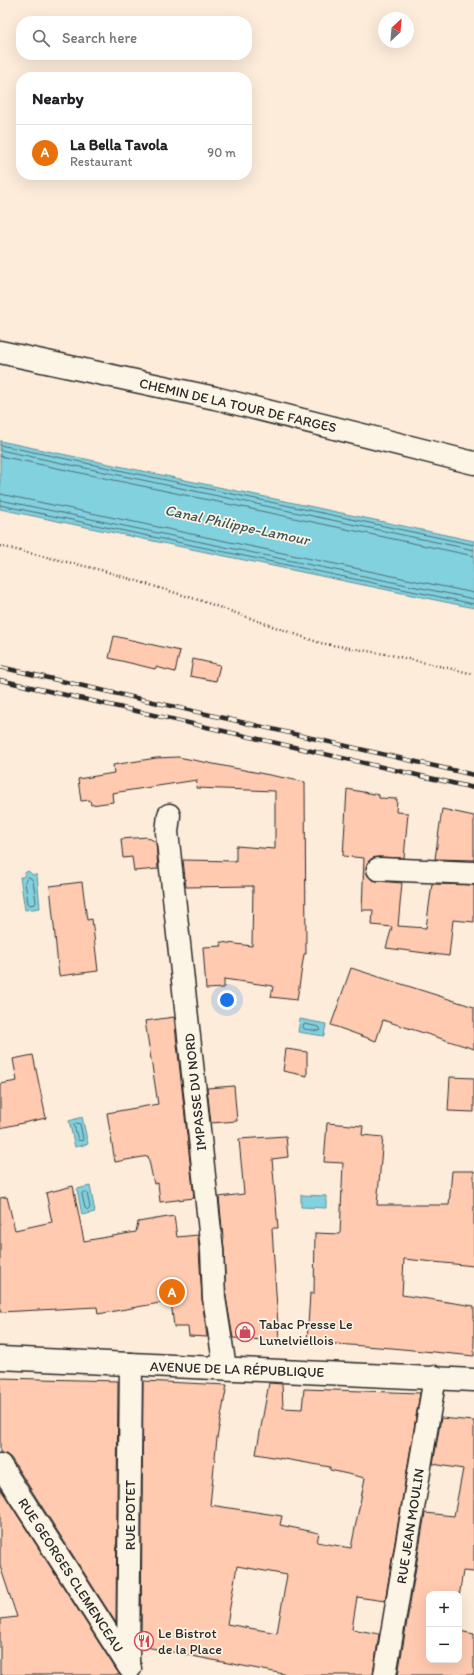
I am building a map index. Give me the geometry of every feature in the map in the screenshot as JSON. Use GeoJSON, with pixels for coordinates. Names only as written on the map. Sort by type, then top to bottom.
{"type":"FeatureCollection","features":[{"type":"Feature","properties":{"kind":"street","name":"CHEMIN DE LA TOUR DE FARGES"},"geometry":{"type":"LineString","coordinates":[[0,352],[215,398],[474,463]]}},
{"type":"Feature","properties":{"kind":"street","name":"IMPASSE DU NORD"},"geometry":{"type":"LineString","coordinates":[[169,815],[167,832],[212,1250],[214,1298],[225,1368]]}},
{"type":"Feature","properties":{"kind":"street"},"geometry":{"type":"LineString","coordinates":[[378,868],[474,873]]}},
{"type":"Feature","properties":{"kind":"street","name":"AVENUE DE LA RÉPUBLIQUE"},"geometry":{"type":"LineString","coordinates":[[0,1358],[474,1380]]}},
{"type":"Feature","properties":{"kind":"street","name":"RUE POTET"},"geometry":{"type":"LineString","coordinates":[[131,1364],[131,1670]]}},
{"type":"Feature","properties":{"kind":"street","name":"RUE JEAN MOULIN"},"geometry":{"type":"LineString","coordinates":[[385,1675],[435,1377]]}},
{"type":"Feature","properties":{"kind":"street","name":"RUE GEORGES CLEMENCEAU"},"geometry":{"type":"LineString","coordinates":[[0,1465],[131,1670]]}},
{"type":"Feature","properties":{"kind":"path"},"geometry":{"type":"LineString","coordinates":[[0,546],[101,570],[202,601],[320,643],[391,655],[474,674]]}},
{"type":"Feature","properties":{"kind":"water","name":"Canal Philippe-Lamour"},"geometry":{"type":"Polygon","coordinates":[[[0,441],[474,541],[474,608],[0,509],[0,441]]]}},
{"type":"Feature","properties":{"kind":"water"},"geometry":{"type":"Polygon","coordinates":[[[28,871],[33,875],[37,875],[40,908],[25,910],[20,877],[23,877],[28,871]]]}},
{"type":"Feature","properties":{"kind":"water"},"geometry":{"type":"Polygon","coordinates":[[[300,1019],[326,1024],[324,1036],[298,1032],[300,1019]]]}},
{"type":"Feature","properties":{"kind":"water"},"geometry":{"type":"Polygon","coordinates":[[[82,1117],[88,1144],[75,1147],[69,1121],[82,1117]]]}},
{"type":"Feature","properties":{"kind":"water"},"geometry":{"type":"Polygon","coordinates":[[[90,1186],[95,1212],[82,1215],[77,1189],[90,1186]]]}},
{"type":"Feature","properties":{"kind":"water"},"geometry":{"type":"Polygon","coordinates":[[[301,1195],[326,1196],[326,1208],[301,1207],[301,1195]]]}},
{"type":"Feature","properties":{"kind":"building"},"geometry":{"type":"Polygon","coordinates":[[[114,636],[180,651],[175,672],[156,667],[155,669],[109,658],[114,636]]]}},
{"type":"Feature","properties":{"kind":"building"},"geometry":{"type":"Polygon","coordinates":[[[193,659],[220,665],[216,681],[190,676],[193,659]]]}},
{"type":"Feature","properties":{"kind":"building"},"geometry":{"type":"Polygon","coordinates":[[[178,757],[305,782],[306,954],[304,954],[297,1000],[271,997],[273,986],[224,979],[224,988],[206,989],[203,947],[222,946],[220,942],[252,946],[253,886],[186,887],[183,860],[236,861],[236,846],[275,849],[275,791],[196,788],[197,780],[112,793],[113,802],[91,805],[90,800],[81,801],[78,779],[114,773],[113,765],[156,758],[178,757]]]}},
{"type":"Feature","properties":{"kind":"building"},"geometry":{"type":"Polygon","coordinates":[[[347,789],[379,795],[379,798],[397,799],[396,812],[408,813],[404,858],[373,858],[368,862],[366,868],[367,874],[372,880],[402,883],[398,926],[426,928],[432,884],[474,885],[474,922],[453,920],[449,956],[386,948],[392,927],[372,925],[373,910],[362,910],[364,858],[343,856],[347,789]]]}},
{"type":"Feature","properties":{"kind":"building"},"geometry":{"type":"Polygon","coordinates":[[[442,809],[474,816],[474,860],[435,859],[442,809]]]}},
{"type":"Feature","properties":{"kind":"building"},"geometry":{"type":"Polygon","coordinates":[[[147,837],[156,842],[158,869],[134,871],[132,857],[123,858],[121,839],[147,837]]]}},
{"type":"Feature","properties":{"kind":"building"},"geometry":{"type":"Polygon","coordinates":[[[82,882],[87,920],[92,919],[98,971],[59,976],[50,886],[82,882]]]}},
{"type":"Feature","properties":{"kind":"building"},"geometry":{"type":"Polygon","coordinates":[[[351,968],[474,1007],[474,1049],[383,1020],[376,1041],[331,1025],[351,968]]]}},
{"type":"Feature","properties":{"kind":"building"},"geometry":{"type":"Polygon","coordinates":[[[174,1017],[194,1198],[160,1202],[158,1183],[154,1184],[148,1156],[115,1162],[107,1113],[158,1104],[145,1021],[174,1017]]]}},
{"type":"Feature","properties":{"kind":"building"},"geometry":{"type":"Polygon","coordinates":[[[286,1049],[307,1052],[307,1076],[283,1071],[286,1049]]]}},
{"type":"Feature","properties":{"kind":"building"},"geometry":{"type":"Polygon","coordinates":[[[33,1055],[46,1118],[0,1128],[0,1084],[17,1081],[13,1059],[33,1055]]]}},
{"type":"Feature","properties":{"kind":"building"},"geometry":{"type":"Polygon","coordinates":[[[450,1077],[474,1078],[474,1112],[448,1111],[450,1077]]]}},
{"type":"Feature","properties":{"kind":"building"},"geometry":{"type":"Polygon","coordinates":[[[234,1086],[237,1121],[211,1123],[207,1088],[234,1086]]]}},
{"type":"Feature","properties":{"kind":"building"},"geometry":{"type":"Polygon","coordinates":[[[327,1123],[363,1126],[362,1135],[383,1137],[377,1205],[449,1205],[452,1171],[474,1171],[474,1266],[404,1259],[402,1295],[474,1306],[474,1356],[307,1342],[310,1293],[314,1294],[315,1233],[340,1234],[343,1163],[324,1162],[327,1123]]]}},
{"type":"Feature","properties":{"kind":"building"},"geometry":{"type":"Polygon","coordinates":[[[286,1136],[288,1157],[272,1159],[278,1228],[272,1228],[279,1341],[233,1338],[226,1297],[224,1249],[219,1197],[244,1194],[239,1139],[286,1136]]]}},
{"type":"Feature","properties":{"kind":"building"},"geometry":{"type":"Polygon","coordinates":[[[73,1186],[84,1241],[136,1232],[138,1222],[174,1216],[177,1237],[198,1235],[202,1299],[207,1337],[189,1336],[188,1327],[174,1327],[171,1301],[98,1314],[97,1307],[0,1312],[0,1198],[7,1197],[15,1230],[52,1222],[46,1193],[73,1186]]]}},
{"type":"Feature","properties":{"kind":"building"},"geometry":{"type":"Polygon","coordinates":[[[0,1378],[118,1381],[116,1623],[11,1458],[6,1454],[0,1453],[0,1378]]]}},
{"type":"Feature","properties":{"kind":"building"},"geometry":{"type":"Polygon","coordinates":[[[143,1381],[227,1385],[217,1438],[210,1505],[282,1516],[280,1525],[319,1533],[317,1542],[351,1548],[365,1478],[330,1470],[330,1467],[256,1454],[269,1383],[282,1384],[283,1408],[302,1409],[304,1389],[420,1393],[385,1601],[357,1597],[352,1629],[379,1634],[373,1675],[289,1675],[141,1646],[143,1381]],[[237,1566],[227,1624],[277,1633],[287,1575],[237,1566]]]}},
{"type":"Feature","properties":{"kind":"building"},"geometry":{"type":"Polygon","coordinates":[[[441,1418],[474,1421],[474,1572],[463,1571],[460,1591],[426,1591],[426,1663],[462,1663],[462,1632],[474,1634],[474,1675],[398,1675],[425,1513],[454,1516],[463,1469],[433,1464],[441,1418]]]}},
{"type":"Feature","properties":{"kind":"building"},"geometry":{"type":"Polygon","coordinates":[[[0,1488],[120,1675],[0,1675],[0,1619],[17,1617],[0,1566],[0,1488]]]}},
{"type":"Feature","properties":{"kind":"railway"},"geometry":{"type":"LineString","coordinates":[[0,667],[474,775]]}},
{"type":"Feature","properties":{"kind":"railway"},"geometry":{"type":"LineString","coordinates":[[0,680],[474,788]]}},
{"type":"Feature","properties":{"kind":"place","name":"La Bella Tavola"},"geometry":{"type":"Point","coordinates":[172,1292]}},
{"type":"Feature","properties":{"kind":"place","name":"Tabac Presse Le Lunelviellois"},"geometry":{"type":"Point","coordinates":[245,1332]}},
{"type":"Feature","properties":{"kind":"place","name":"Le Bistrot de la Place"},"geometry":{"type":"Point","coordinates":[144,1641]}}]}
